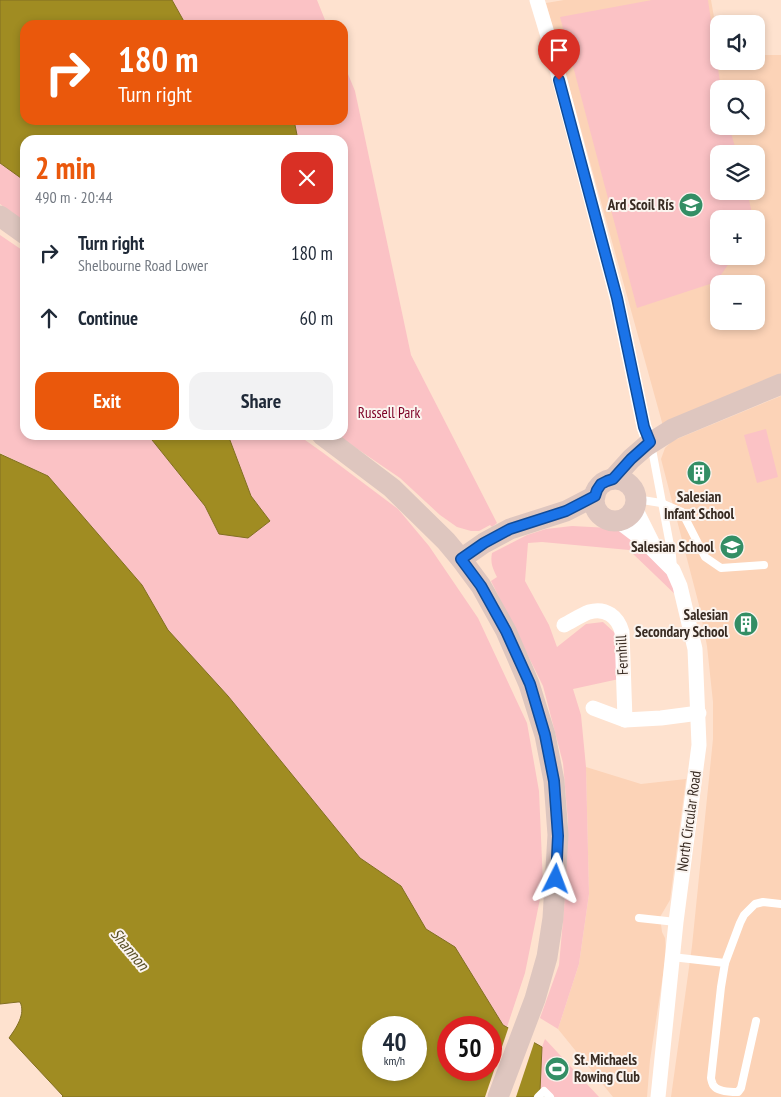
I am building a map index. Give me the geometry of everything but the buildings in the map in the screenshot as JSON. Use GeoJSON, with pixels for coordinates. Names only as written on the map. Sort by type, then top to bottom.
{"type":"FeatureCollection","features":[{"type":"Feature","properties":{"kind":"main road"},"geometry":{"type":"LineString","coordinates":[[0,216],[20,230]]}},
{"type":"Feature","properties":{"kind":"main road"},"geometry":{"type":"LineString","coordinates":[[613,479],[648,444],[673,428],[781,384]]}},
{"type":"Feature","properties":{"kind":"main road"},"geometry":{"type":"LineString","coordinates":[[329,440],[392,488],[446,541],[481,586],[506,631],[530,684],[545,735],[554,781],[558,836],[553,918],[548,957],[535,999],[498,1097]]}},
{"type":"Feature","properties":{"kind":"main road"},"geometry":{"type":"LineString","coordinates":[[631,505],[630,485],[625,481],[613,479],[601,484],[597,490],[596,504],[607,519],[631,505],[648,444]]}},
{"type":"Feature","properties":{"kind":"main road"},"geometry":{"type":"LineString","coordinates":[[461,559],[484,543],[510,529],[566,511],[596,504]]}},
{"type":"Feature","properties":{"kind":"street"},"geometry":{"type":"LineString","coordinates":[[537,0],[617,298],[648,444]]}},
{"type":"Feature","properties":{"kind":"street","name":"North Circular Road"},"geometry":{"type":"LineString","coordinates":[[631,505],[658,554]]}},
{"type":"Feature","properties":{"kind":"street","name":"North Circular Road"},"geometry":{"type":"LineString","coordinates":[[631,505],[643,540],[673,570],[680,586],[695,649],[699,713],[699,746],[676,922],[658,1097]]}},
{"type":"Feature","properties":{"kind":"street","name":"Fernhill"},"geometry":{"type":"LineString","coordinates":[[564,625],[597,610],[606,612],[620,623],[622,632],[625,720]]}},
{"type":"Feature","properties":{"kind":"street"},"geometry":{"type":"LineString","coordinates":[[593,708],[625,720],[699,713]]}},
{"type":"Feature","properties":{"kind":"lane"},"geometry":{"type":"LineString","coordinates":[[648,444],[662,503],[673,570]]}},
{"type":"Feature","properties":{"kind":"lane"},"geometry":{"type":"LineString","coordinates":[[631,505],[662,503],[682,512],[705,557],[721,568],[764,565]]}},
{"type":"Feature","properties":{"kind":"lane"},"geometry":{"type":"LineString","coordinates":[[756,1021],[741,1088],[738,1092],[718,1090],[714,1087],[711,1078],[725,963],[740,923],[750,908],[755,904],[763,902],[781,904]]}},
{"type":"Feature","properties":{"kind":"lane"},"geometry":{"type":"LineString","coordinates":[[639,918],[676,922]]}},
{"type":"Feature","properties":{"kind":"lane"},"geometry":{"type":"LineString","coordinates":[[672,957],[725,963]]}},
{"type":"Feature","properties":{"kind":"lane"},"geometry":{"type":"LineString","coordinates":[[538,1097],[544,1091],[550,1097]]}},
{"type":"Feature","properties":{"kind":"shaded area","name":"Ard Scoil Rís"},"geometry":{"type":"Polygon","coordinates":[[[564,0],[711,0],[714,15],[710,15],[710,70],[765,70],[765,55],[781,55],[781,374],[663,426],[546,3],[564,0]]]}},
{"type":"Feature","properties":{"kind":"shaded area"},"geometry":{"type":"Polygon","coordinates":[[[781,396],[781,1097],[671,1097],[692,946],[713,739],[713,702],[707,646],[699,605],[661,459],[665,448],[672,441],[781,396]]]}},
{"type":"Feature","properties":{"kind":"shaded area"},"geometry":{"type":"Polygon","coordinates":[[[586,767],[641,784],[686,779],[670,900],[660,917],[662,932],[665,938],[666,955],[650,1060],[647,1097],[613,1097],[558,1029],[579,964],[589,894],[586,767]]]}},
{"type":"Feature","properties":{"kind":"green space"},"geometry":{"type":"Polygon","coordinates":[[[172,0],[317,0],[325,20],[183,20],[172,0]]]}},
{"type":"Feature","properties":{"kind":"green space"},"geometry":{"type":"Polygon","coordinates":[[[652,0],[708,0],[710,15],[710,70],[718,70],[720,80],[710,80],[710,135],[732,135],[734,145],[710,145],[710,200],[749,200],[751,209],[710,210],[710,265],[728,265],[721,275],[710,275],[710,284],[637,308],[560,17],[652,0]]]}},
{"type":"Feature","properties":{"kind":"green space","name":"Russell Park"},"geometry":{"type":"Polygon","coordinates":[[[348,74],[355,91],[411,355],[497,523],[492,527],[490,525],[479,531],[471,531],[457,527],[440,515],[400,478],[344,440],[348,440],[348,135],[297,135],[295,125],[348,125],[348,74]]]}},
{"type":"Feature","properties":{"kind":"green space"},"geometry":{"type":"Polygon","coordinates":[[[0,163],[20,177],[20,219],[0,204],[0,163]]]}},
{"type":"Feature","properties":{"kind":"green space"},"geometry":{"type":"Polygon","coordinates":[[[0,235],[20,249],[20,440],[152,440],[205,506],[219,534],[270,521],[251,496],[230,440],[305,440],[398,509],[429,546],[478,618],[527,723],[539,791],[543,884],[525,973],[507,1027],[503,1025],[502,1016],[497,1016],[455,947],[426,929],[401,886],[360,858],[228,696],[168,630],[142,585],[48,476],[0,453],[0,235]]]}},
{"type":"Feature","properties":{"kind":"green space"},"geometry":{"type":"Polygon","coordinates":[[[766,429],[778,477],[757,483],[744,435],[766,429]]]}},
{"type":"Feature","properties":{"kind":"green space"},"geometry":{"type":"Polygon","coordinates":[[[572,526],[610,528],[621,531],[632,539],[677,584],[681,600],[629,550],[542,542],[528,543],[525,581],[549,625],[557,647],[586,624],[603,622],[616,634],[619,679],[573,689],[581,715],[586,767],[589,894],[579,964],[558,1029],[540,1018],[559,965],[568,822],[563,763],[543,686],[491,581],[497,577],[491,560],[492,553],[527,535],[546,529],[572,526]]]}},
{"type":"Feature","properties":{"kind":"green space","name":"St. Michaels Rowing Club"},"geometry":{"type":"Polygon","coordinates":[[[545,1039],[599,1097],[546,1097],[540,1091],[542,1047],[545,1039]]]}},
{"type":"Feature","properties":{"kind":"water"},"geometry":{"type":"Polygon","coordinates":[[[0,0],[172,0],[183,20],[20,20],[20,125],[295,125],[297,135],[20,135],[20,177],[0,163],[0,0]]]}},
{"type":"Feature","properties":{"kind":"water"},"geometry":{"type":"Polygon","coordinates":[[[152,440],[230,440],[251,496],[270,521],[248,538],[219,534],[205,506],[152,440]]]}},
{"type":"Feature","properties":{"kind":"water","name":"Shannon"},"geometry":{"type":"Polygon","coordinates":[[[0,454],[48,476],[142,585],[168,630],[228,696],[360,858],[401,886],[426,929],[455,947],[497,1016],[437,1016],[437,1081],[502,1081],[502,1023],[542,1047],[540,1091],[546,1097],[62,1097],[9,1038],[21,1016],[22,1007],[20,1002],[0,1004],[0,454]]]}},
{"type":"Feature","properties":{"kind":"pier"},"geometry":{"type":"Polygon","coordinates":[[[509,1026],[535,1040],[516,1097],[485,1097],[490,1081],[502,1081],[502,1047],[509,1026]]]}},
{"type":"Feature","properties":{"kind":"place","name":"Ard Scoil Rís"},"geometry":{"type":"Point","coordinates":[691,205]}},
{"type":"Feature","properties":{"kind":"place","name":"Salesian Infant School"},"geometry":{"type":"Point","coordinates":[699,473]}},
{"type":"Feature","properties":{"kind":"place","name":"Salesian School"},"geometry":{"type":"Point","coordinates":[732,547]}},
{"type":"Feature","properties":{"kind":"place","name":"Salesian Secondary School"},"geometry":{"type":"Point","coordinates":[746,624]}},
{"type":"Feature","properties":{"kind":"place","name":"St. Michaels Rowing Club"},"geometry":{"type":"Point","coordinates":[557,1069]}},
{"type":"Feature","properties":{"kind":"route"},"geometry":{"type":"LineString","coordinates":[[556,879],[558,836],[554,781],[545,735],[530,684],[506,631],[481,586],[461,559],[484,543],[510,529],[566,511],[595,496],[601,484],[613,479],[650,442],[644,427],[617,298],[559,80]]}}]}
